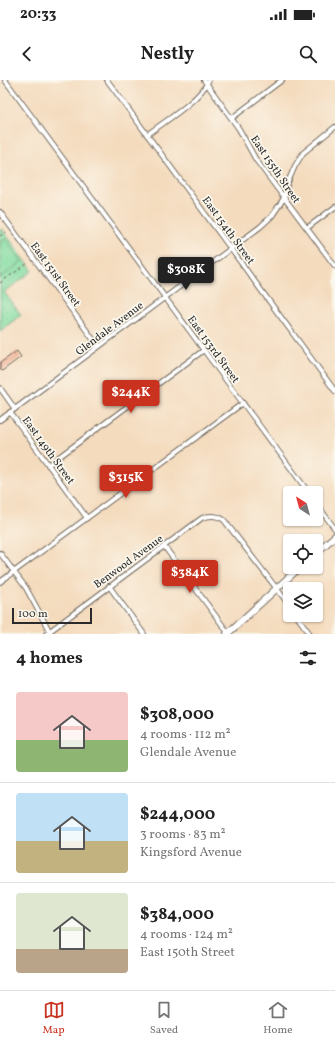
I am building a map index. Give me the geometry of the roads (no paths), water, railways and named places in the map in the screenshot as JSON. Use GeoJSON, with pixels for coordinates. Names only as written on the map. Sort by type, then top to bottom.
{"type":"FeatureCollection","features":[{"type":"Feature","properties":{"kind":"main road"},"geometry":{"type":"LineString","coordinates":[[323,547],[335,536]]}},
{"type":"Feature","properties":{"kind":"main road"},"geometry":{"type":"LineString","coordinates":[[228,634],[292,574]]}},
{"type":"Feature","properties":{"kind":"street","name":"East 153rd Street"},"geometry":{"type":"LineString","coordinates":[[5,80],[304,486]]}},
{"type":"Feature","properties":{"kind":"street","name":"East 154th Street"},"geometry":{"type":"LineString","coordinates":[[107,80],[335,391]]}},
{"type":"Feature","properties":{"kind":"street"},"geometry":{"type":"LineString","coordinates":[[232,118],[282,80]]}},
{"type":"Feature","properties":{"kind":"street"},"geometry":{"type":"LineString","coordinates":[[147,135],[191,102],[206,81]]}},
{"type":"Feature","properties":{"kind":"street","name":"East 155th Street"},"geometry":{"type":"LineString","coordinates":[[206,81],[232,118],[256,160],[335,266]]}},
{"type":"Feature","properties":{"kind":"street","name":"Glendale Avenue"},"geometry":{"type":"LineString","coordinates":[[0,420],[260,227],[272,216],[284,198],[288,182],[303,153],[335,127]]}},
{"type":"Feature","properties":{"kind":"street"},"geometry":{"type":"LineString","coordinates":[[306,228],[335,207]]}},
{"type":"Feature","properties":{"kind":"street","name":"East 151st Street"},"geometry":{"type":"LineString","coordinates":[[0,212],[98,346]]}},
{"type":"Feature","properties":{"kind":"street"},"geometry":{"type":"LineString","coordinates":[[48,465],[204,350]]}},
{"type":"Feature","properties":{"kind":"street","name":"East 149th Street"},"geometry":{"type":"LineString","coordinates":[[0,388],[15,408]]}},
{"type":"Feature","properties":{"kind":"street"},"geometry":{"type":"LineString","coordinates":[[0,582],[243,403]]}},
{"type":"Feature","properties":{"kind":"street","name":"East 149th Street"},"geometry":{"type":"LineString","coordinates":[[10,412],[87,518]]}},
{"type":"Feature","properties":{"kind":"street"},"geometry":{"type":"LineString","coordinates":[[323,513],[335,529]]}},
{"type":"Feature","properties":{"kind":"street","name":"Benwood Avenue"},"geometry":{"type":"LineString","coordinates":[[49,633],[108,586],[202,518],[208,516],[220,517],[224,520],[276,588]]}},
{"type":"Feature","properties":{"kind":"street"},"geometry":{"type":"LineString","coordinates":[[164,546],[228,634]]}},
{"type":"Feature","properties":{"kind":"street"},"geometry":{"type":"LineString","coordinates":[[0,553],[26,588],[49,633]]}},
{"type":"Feature","properties":{"kind":"street"},"geometry":{"type":"LineString","coordinates":[[108,586],[144,634]]}},
{"type":"Feature","properties":{"kind":"street"},"geometry":{"type":"LineString","coordinates":[[276,588],[283,597]]}},
{"type":"Feature","properties":{"kind":"street"},"geometry":{"type":"LineString","coordinates":[[301,622],[310,634]]}}]}
